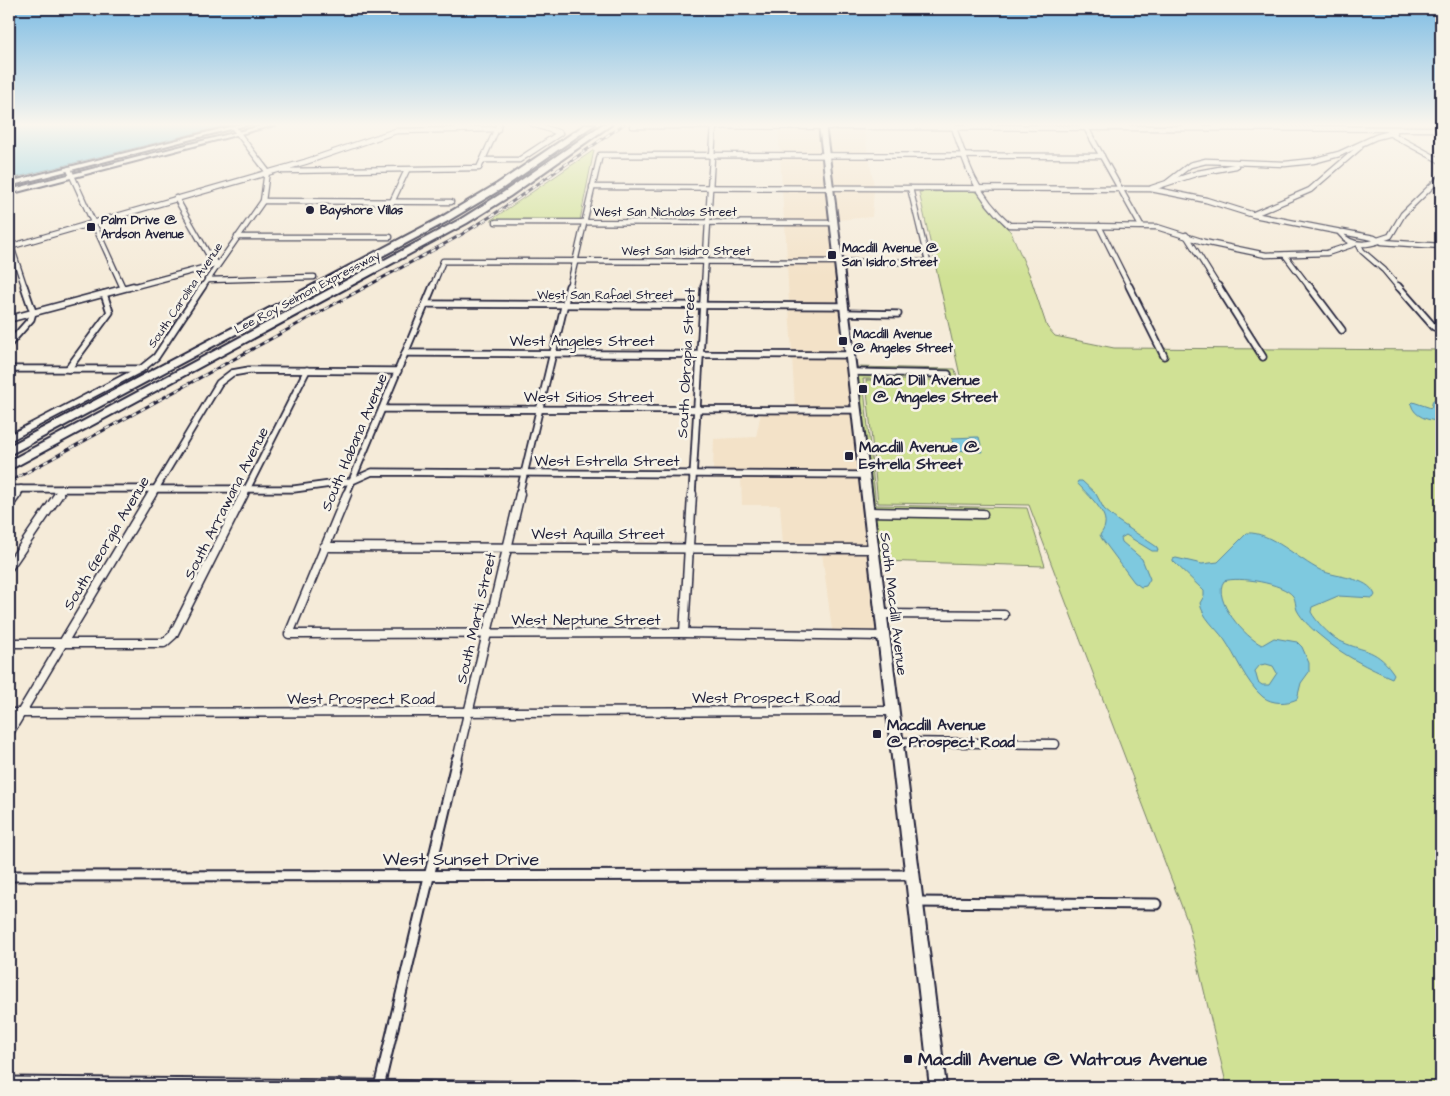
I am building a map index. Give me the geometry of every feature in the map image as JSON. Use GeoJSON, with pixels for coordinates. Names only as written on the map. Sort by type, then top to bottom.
{"type":"FeatureCollection","features":[{"type":"Feature","properties":{"kind":"highway","name":"Lee Roy Selmon Expressway"},"geometry":{"type":"LineString","coordinates":[[9,451],[443,220],[515,175]]}},
{"type":"Feature","properties":{"kind":"highway","name":"Lee Roy Selmon Expressway"},"geometry":{"type":"LineString","coordinates":[[9,466],[464,221],[534,175]]}},
{"type":"Feature","properties":{"kind":"street"},"geometry":{"type":"LineString","coordinates":[[9,184],[44,175]]}},
{"type":"Feature","properties":{"kind":"street"},"geometry":{"type":"LineString","coordinates":[[9,192],[76,175]]}},
{"type":"Feature","properties":{"kind":"street"},"geometry":{"type":"LineString","coordinates":[[9,344],[31,319],[34,312],[10,246],[253,175]]}},
{"type":"Feature","properties":{"kind":"street","name":"South Carolina Avenue"},"geometry":{"type":"LineString","coordinates":[[11,434],[141,369],[156,358],[207,280],[263,201],[266,175]]}},
{"type":"Feature","properties":{"kind":"street"},"geometry":{"type":"LineString","coordinates":[[392,202],[405,175]]}},
{"type":"Feature","properties":{"kind":"street","name":"South Marti Street"},"geometry":{"type":"LineString","coordinates":[[380,1086],[428,876],[595,175]]}},
{"type":"Feature","properties":{"kind":"street","name":"South Obrapia Street"},"geometry":{"type":"LineString","coordinates":[[684,633],[711,175]]}},
{"type":"Feature","properties":{"kind":"street","name":"South Macdill Avenue"},"geometry":{"type":"LineString","coordinates":[[827,175],[938,1087]]}},
{"type":"Feature","properties":{"kind":"street"},"geometry":{"type":"LineString","coordinates":[[971,175],[975,188],[994,213],[1009,225],[1156,227],[1204,242],[1266,255],[1327,253],[1356,244],[1379,241],[1390,236],[1394,224],[1436,185],[1441,177]]}},
{"type":"Feature","properties":{"kind":"street"},"geometry":{"type":"LineString","coordinates":[[1113,175],[1141,226]]}},
{"type":"Feature","properties":{"kind":"street"},"geometry":{"type":"LineString","coordinates":[[1168,182],[1177,175]]}},
{"type":"Feature","properties":{"kind":"street"},"geometry":{"type":"LineString","coordinates":[[1151,189],[1191,175]]}},
{"type":"Feature","properties":{"kind":"street"},"geometry":{"type":"LineString","coordinates":[[1254,215],[1310,190],[1327,175]]}},
{"type":"Feature","properties":{"kind":"street"},"geometry":{"type":"LineString","coordinates":[[73,176],[123,288]]}},
{"type":"Feature","properties":{"kind":"street"},"geometry":{"type":"LineString","coordinates":[[592,187],[1151,189],[1206,200],[1254,215],[1379,241],[1441,246]]}},
{"type":"Feature","properties":{"kind":"street","name":"West San Isidro Street"},"geometry":{"type":"LineString","coordinates":[[443,261],[928,262],[910,188]]}},
{"type":"Feature","properties":{"kind":"street"},"geometry":{"type":"LineString","coordinates":[[176,198],[211,259],[218,264]]}},
{"type":"Feature","properties":{"kind":"street"},"geometry":{"type":"LineString","coordinates":[[263,201],[451,202]]}},
{"type":"Feature","properties":{"kind":"street","name":"West San Nicholas Street"},"geometry":{"type":"LineString","coordinates":[[496,222],[833,223]]}},
{"type":"Feature","properties":{"kind":"street"},"geometry":{"type":"LineString","coordinates":[[1099,226],[1164,356]]}},
{"type":"Feature","properties":{"kind":"street"},"geometry":{"type":"LineString","coordinates":[[1341,232],[1342,236],[1356,244],[1384,270],[1434,327]]}},
{"type":"Feature","properties":{"kind":"street"},"geometry":{"type":"LineString","coordinates":[[1186,235],[1263,357]]}},
{"type":"Feature","properties":{"kind":"street"},"geometry":{"type":"LineString","coordinates":[[237,237],[390,237]]}},
{"type":"Feature","properties":{"kind":"street"},"geometry":{"type":"LineString","coordinates":[[1285,255],[1342,330]]}},
{"type":"Feature","properties":{"kind":"street","name":"South Habana Avenue"},"geometry":{"type":"LineString","coordinates":[[289,634],[443,261]]}},
{"type":"Feature","properties":{"kind":"street"},"geometry":{"type":"LineString","coordinates":[[9,319],[218,264]]}},
{"type":"Feature","properties":{"kind":"street"},"geometry":{"type":"LineString","coordinates":[[207,280],[314,277]]}},
{"type":"Feature","properties":{"kind":"street"},"geometry":{"type":"LineString","coordinates":[[68,369],[110,312],[104,294]]}},
{"type":"Feature","properties":{"kind":"street","name":"West San Rafael Street"},"geometry":{"type":"LineString","coordinates":[[426,304],[703,305],[844,309],[898,314]]}},
{"type":"Feature","properties":{"kind":"street","name":"West Angeles Street"},"geometry":{"type":"LineString","coordinates":[[405,353],[850,355]]}},
{"type":"Feature","properties":{"kind":"street"},"geometry":{"type":"LineString","coordinates":[[9,369],[141,369]]}},
{"type":"Feature","properties":{"kind":"street"},"geometry":{"type":"LineString","coordinates":[[307,370],[398,371]]}},
{"type":"Feature","properties":{"kind":"street","name":"South Georgia Avenue"},"geometry":{"type":"LineString","coordinates":[[9,733],[219,383],[233,371],[307,370]]}},
{"type":"Feature","properties":{"kind":"street","name":"South Arrawana Avenue"},"geometry":{"type":"LineString","coordinates":[[62,643],[164,643],[174,635],[307,370]]}},
{"type":"Feature","properties":{"kind":"street"},"geometry":{"type":"LineString","coordinates":[[852,372],[948,374]]}},
{"type":"Feature","properties":{"kind":"street","name":"West Sitios Street"},"geometry":{"type":"LineString","coordinates":[[382,409],[856,410]]}},
{"type":"Feature","properties":{"kind":"street","name":"West Estrella Street"},"geometry":{"type":"LineString","coordinates":[[9,489],[317,488],[352,481],[372,472],[864,475]]}},
{"type":"Feature","properties":{"kind":"street"},"geometry":{"type":"LineString","coordinates":[[9,495],[21,489]]}},
{"type":"Feature","properties":{"kind":"street"},"geometry":{"type":"LineString","coordinates":[[9,505],[21,489]]}},
{"type":"Feature","properties":{"kind":"street"},"geometry":{"type":"LineString","coordinates":[[9,567],[62,489]]}},
{"type":"Feature","properties":{"kind":"street"},"geometry":{"type":"LineString","coordinates":[[868,512],[983,514]]}},
{"type":"Feature","properties":{"kind":"street","name":"West Aquilla Street"},"geometry":{"type":"LineString","coordinates":[[324,547],[872,549]]}},
{"type":"Feature","properties":{"kind":"street"},"geometry":{"type":"LineString","coordinates":[[881,614],[1004,615]]}},
{"type":"Feature","properties":{"kind":"street","name":"West Neptune Street"},"geometry":{"type":"LineString","coordinates":[[289,634],[684,633],[884,636]]}},
{"type":"Feature","properties":{"kind":"street"},"geometry":{"type":"LineString","coordinates":[[9,643],[62,643]]}},
{"type":"Feature","properties":{"kind":"street","name":"West Prospect Road"},"geometry":{"type":"LineString","coordinates":[[9,713],[893,711]]}},
{"type":"Feature","properties":{"kind":"street"},"geometry":{"type":"LineString","coordinates":[[897,742],[1055,744]]}},
{"type":"Feature","properties":{"kind":"street","name":"West Sunset Drive"},"geometry":{"type":"LineString","coordinates":[[9,876],[913,875]]}},
{"type":"Feature","properties":{"kind":"street"},"geometry":{"type":"LineString","coordinates":[[916,902],[1156,904]]}},
{"type":"Feature","properties":{"kind":"street"},"geometry":{"type":"LineString","coordinates":[[9,1082],[575,1087]]}},
{"type":"Feature","properties":{"kind":"shaded area"},"geometry":{"type":"Polygon","coordinates":[[[781,175],[825,175],[826,186],[782,186],[781,175]]]}},
{"type":"Feature","properties":{"kind":"shaded area"},"geometry":{"type":"Polygon","coordinates":[[[831,175],[872,175],[874,186],[832,186],[831,175]]]}},
{"type":"Feature","properties":{"kind":"shaded area"},"geometry":{"type":"Polygon","coordinates":[[[782,189],[826,189],[830,221],[784,221],[782,189]]]}},
{"type":"Feature","properties":{"kind":"shaded area"},"geometry":{"type":"Polygon","coordinates":[[[832,189],[874,189],[872,217],[836,220],[832,189]]]}},
{"type":"Feature","properties":{"kind":"shaded area"},"geometry":{"type":"Polygon","coordinates":[[[785,224],[830,225],[835,259],[787,259],[785,224]]]}},
{"type":"Feature","properties":{"kind":"shaded area"},"geometry":{"type":"Polygon","coordinates":[[[787,263],[835,264],[840,303],[789,303],[787,263]]]}},
{"type":"Feature","properties":{"kind":"shaded area"},"geometry":{"type":"Polygon","coordinates":[[[789,308],[841,308],[846,353],[792,352],[789,308]]]}},
{"type":"Feature","properties":{"kind":"shaded area"},"geometry":{"type":"Polygon","coordinates":[[[792,357],[846,358],[852,407],[795,407],[792,357]]]}},
{"type":"Feature","properties":{"kind":"shaded area"},"geometry":{"type":"Polygon","coordinates":[[[761,413],[852,413],[859,471],[713,470],[714,439],[756,437],[761,413]]]}},
{"type":"Feature","properties":{"kind":"shaded area"},"geometry":{"type":"Polygon","coordinates":[[[741,478],[860,478],[867,545],[783,544],[780,505],[742,505],[741,478]]]}},
{"type":"Feature","properties":{"kind":"shaded area"},"geometry":{"type":"Polygon","coordinates":[[[822,553],[868,553],[878,631],[832,630],[822,553]]]}},
{"type":"Feature","properties":{"kind":"green space"},"geometry":{"type":"Polygon","coordinates":[[[557,175],[589,175],[580,220],[491,220],[557,175]]]}},
{"type":"Feature","properties":{"kind":"green space"},"geometry":{"type":"Polygon","coordinates":[[[972,191],[979,193],[985,204],[1011,232],[1030,276],[1047,327],[1055,336],[1114,348],[1441,350],[1441,1087],[1227,1087],[1188,923],[1029,505],[878,503],[866,380],[961,380],[919,192],[972,191]]]}},
{"type":"Feature","properties":{"kind":"green space"},"geometry":{"type":"Polygon","coordinates":[[[855,367],[955,369],[957,378],[863,379],[876,505],[1027,508],[1045,566],[878,561],[873,516],[988,518],[986,511],[872,508],[856,375],[953,376],[951,371],[855,370],[855,367]]]}},
{"type":"Feature","properties":{"kind":"water"},"geometry":{"type":"Polygon","coordinates":[[[9,175],[25,175],[9,179],[9,175]]]}},
{"type":"Feature","properties":{"kind":"water"},"geometry":{"type":"Polygon","coordinates":[[[1433,400],[1441,401],[1441,421],[1419,415],[1411,404],[1413,402],[1431,408],[1433,400]]]}},
{"type":"Feature","properties":{"kind":"water"},"geometry":{"type":"Polygon","coordinates":[[[979,437],[983,452],[954,450],[952,438],[979,437]]]}},
{"type":"Feature","properties":{"kind":"water"},"geometry":{"type":"Polygon","coordinates":[[[1082,481],[1096,494],[1104,509],[1118,521],[1157,547],[1158,551],[1152,551],[1126,535],[1121,538],[1122,542],[1142,559],[1150,579],[1146,586],[1141,587],[1134,582],[1102,539],[1100,535],[1105,524],[1103,513],[1077,483],[1082,481]]]}},
{"type":"Feature","properties":{"kind":"water"},"geometry":{"type":"Polygon","coordinates":[[[1247,533],[1256,534],[1275,541],[1326,573],[1350,578],[1366,584],[1375,595],[1373,598],[1338,596],[1312,607],[1311,612],[1323,628],[1335,638],[1380,658],[1394,674],[1392,678],[1365,666],[1330,644],[1302,618],[1297,610],[1293,596],[1288,591],[1271,584],[1250,580],[1224,581],[1221,589],[1226,608],[1247,635],[1262,645],[1274,638],[1297,642],[1302,647],[1309,663],[1309,672],[1301,683],[1297,699],[1280,703],[1263,697],[1246,677],[1224,639],[1203,613],[1200,603],[1204,596],[1204,591],[1173,559],[1202,564],[1218,562],[1247,533]],[[1260,665],[1255,671],[1258,682],[1262,685],[1269,685],[1277,673],[1273,666],[1260,665]]]}},
{"type":"Feature","properties":{"kind":"railway"},"geometry":{"type":"LineString","coordinates":[[9,482],[459,236],[550,175]]}},
{"type":"Feature","properties":{"kind":"place","name":"Bayshore Villas"},"geometry":{"type":"Point","coordinates":[310,210]}},
{"type":"Feature","properties":{"kind":"place","name":"Palm Drive @ Ardson Avenue"},"geometry":{"type":"Point","coordinates":[91,227]}},
{"type":"Feature","properties":{"kind":"place","name":"Macdill Avenue @ San Isidro Street"},"geometry":{"type":"Point","coordinates":[832,255]}},
{"type":"Feature","properties":{"kind":"place","name":"Macdill Avenue @ Angeles Street"},"geometry":{"type":"Point","coordinates":[843,341]}},
{"type":"Feature","properties":{"kind":"place","name":"Mac Dill Avenue @ Angeles Street"},"geometry":{"type":"Point","coordinates":[863,389]}},
{"type":"Feature","properties":{"kind":"place","name":"Macdill Avenue @ Estrella Street"},"geometry":{"type":"Point","coordinates":[849,456]}},
{"type":"Feature","properties":{"kind":"place","name":"Macdill Avenue @ Prospect Road"},"geometry":{"type":"Point","coordinates":[877,734]}},
{"type":"Feature","properties":{"kind":"place","name":"Macdill Avenue @ Watrous Avenue"},"geometry":{"type":"Point","coordinates":[908,1059]}}]}
